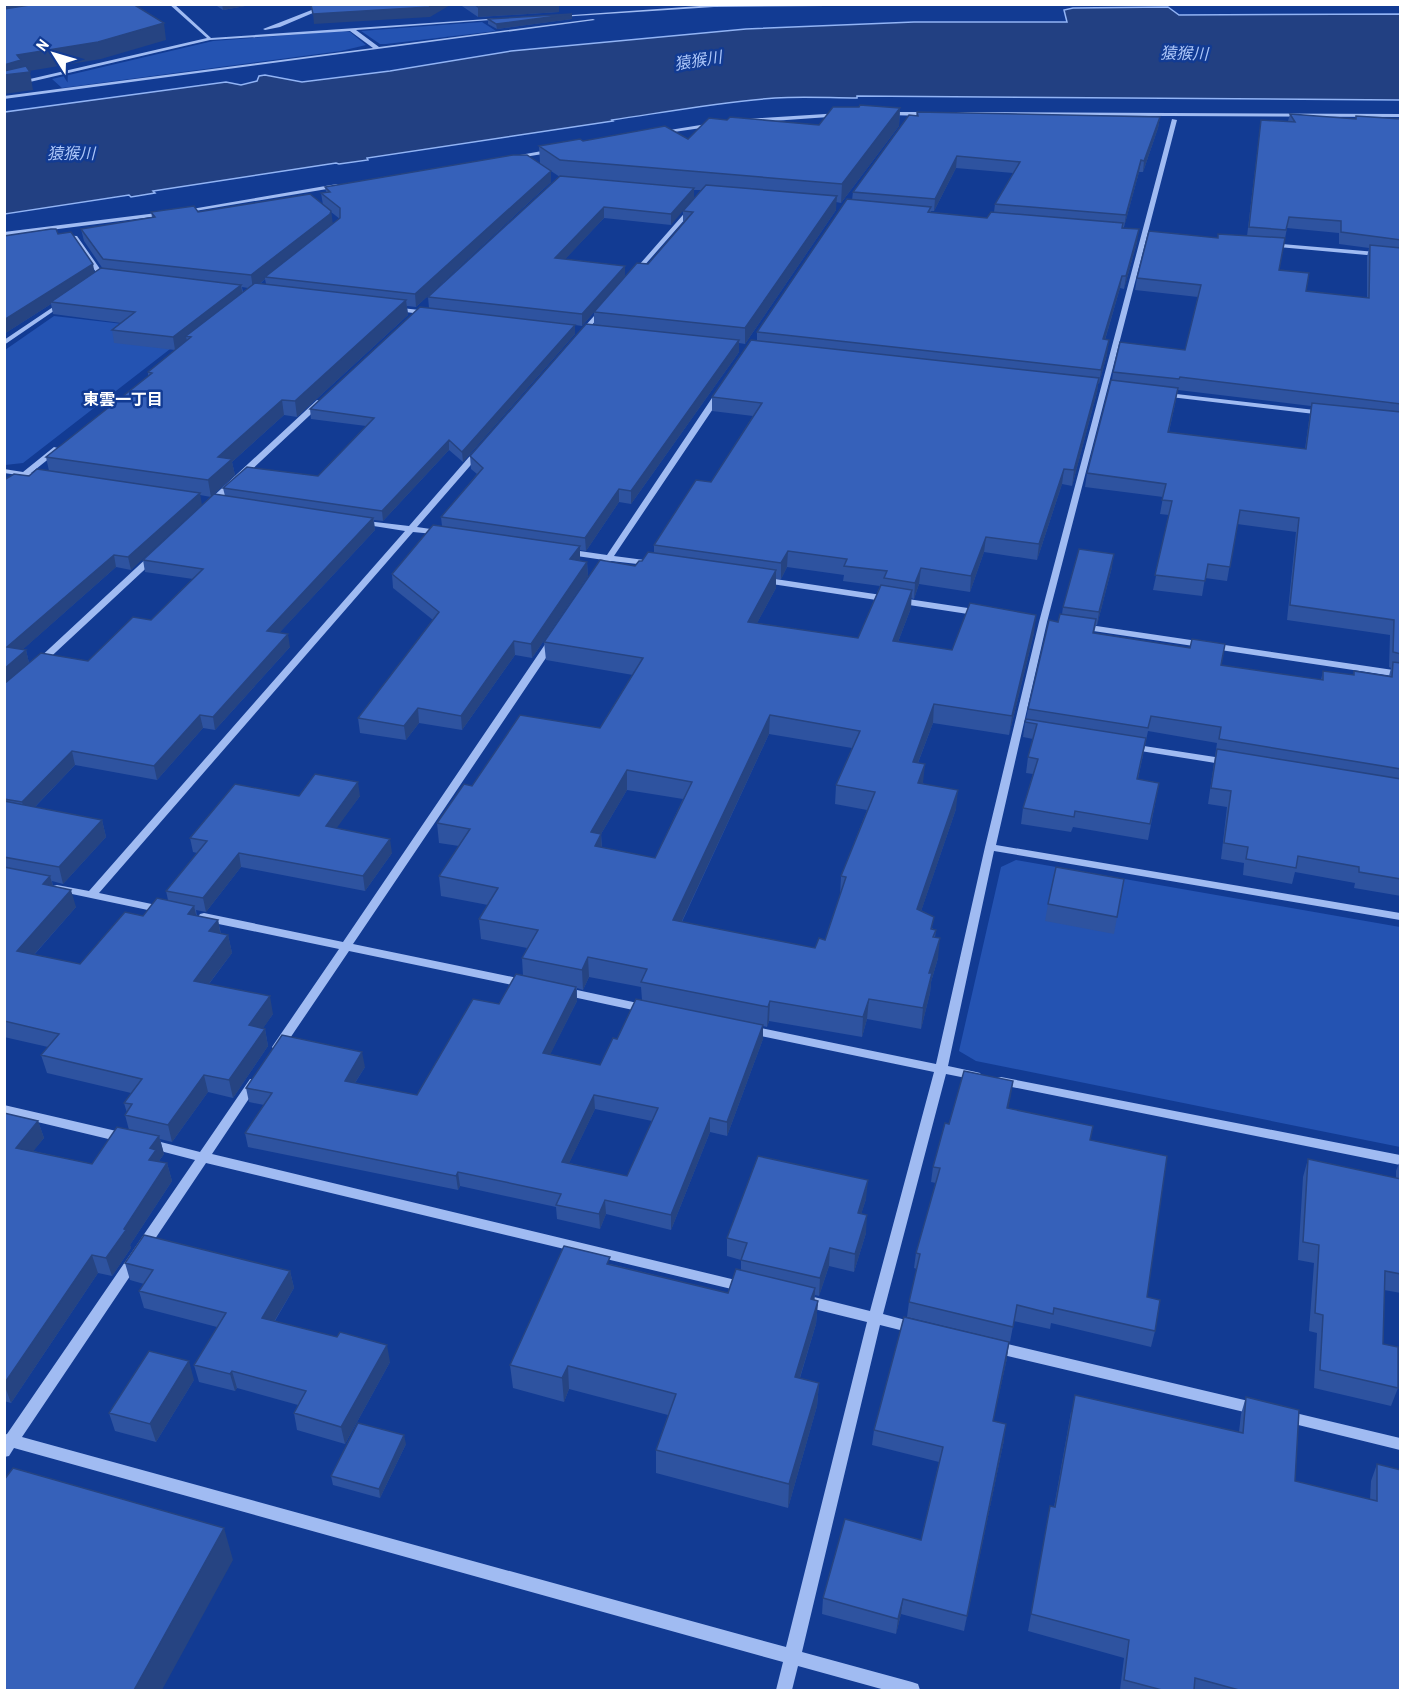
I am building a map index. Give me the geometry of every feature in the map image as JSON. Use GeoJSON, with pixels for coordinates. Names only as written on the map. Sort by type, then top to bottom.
{"type":"FeatureCollection","features":[{"type":"Feature","properties":{"kind":"street"},"geometry":{"type":"LineString","coordinates":[[171,4],[210,39]]}},
{"type":"Feature","properties":{"kind":"street"},"geometry":{"type":"LineString","coordinates":[[4,87],[210,39],[278,26],[332,4]]}},
{"type":"Feature","properties":{"kind":"street"},"geometry":{"type":"LineString","coordinates":[[551,16],[714,6],[1066,4]]}},
{"type":"Feature","properties":{"kind":"street"},"geometry":{"type":"LineString","coordinates":[[4,98],[609,18],[633,11]]}},
{"type":"Feature","properties":{"kind":"street"},"geometry":{"type":"LineString","coordinates":[[231,36],[504,19]]}},
{"type":"Feature","properties":{"kind":"street"},"geometry":{"type":"LineString","coordinates":[[351,29],[377,48]]}},
{"type":"Feature","properties":{"kind":"street"},"geometry":{"type":"LineString","coordinates":[[945,114],[1307,118],[1401,122]]}},
{"type":"Feature","properties":{"kind":"street"},"geometry":{"type":"LineString","coordinates":[[877,115],[933,116],[905,124],[885,119]]}},
{"type":"Feature","properties":{"kind":"street"},"geometry":{"type":"LineString","coordinates":[[955,119],[1014,115],[1174,120],[1401,116]]}},
{"type":"Feature","properties":{"kind":"street"},"geometry":{"type":"LineString","coordinates":[[742,121],[797,116],[852,117]]}},
{"type":"Feature","properties":{"kind":"street"},"geometry":{"type":"LineString","coordinates":[[784,1690],[875,1318],[941,1069],[990,846],[1024,729],[1043,622],[1174,120]]}},
{"type":"Feature","properties":{"kind":"street"},"geometry":{"type":"LineString","coordinates":[[655,133],[720,124]]}},
{"type":"Feature","properties":{"kind":"street"},"geometry":{"type":"LineString","coordinates":[[508,158],[560,149]]}},
{"type":"Feature","properties":{"kind":"street"},"geometry":{"type":"LineString","coordinates":[[519,156],[529,163]]}},
{"type":"Feature","properties":{"kind":"street"},"geometry":{"type":"LineString","coordinates":[[8,233],[131,220],[347,184]]}},
{"type":"Feature","properties":{"kind":"street"},"geometry":{"type":"LineString","coordinates":[[300,192],[308,198]]}},
{"type":"Feature","properties":{"kind":"street"},"geometry":{"type":"LineString","coordinates":[[624,285],[695,204]]}},
{"type":"Feature","properties":{"kind":"street"},"geometry":{"type":"LineString","coordinates":[[8,233],[75,237],[102,276]]}},
{"type":"Feature","properties":{"kind":"street"},"geometry":{"type":"LineString","coordinates":[[1262,244],[1401,256]]}},
{"type":"Feature","properties":{"kind":"street"},"geometry":{"type":"LineString","coordinates":[[92,282],[102,276],[114,277]]}},
{"type":"Feature","properties":{"kind":"street"},"geometry":{"type":"LineString","coordinates":[[4,343],[73,296]]}},
{"type":"Feature","properties":{"kind":"street"},"geometry":{"type":"LineString","coordinates":[[577,339],[608,303]]}},
{"type":"Feature","properties":{"kind":"street"},"geometry":{"type":"LineString","coordinates":[[410,320],[427,304]]}},
{"type":"Feature","properties":{"kind":"street"},"geometry":{"type":"LineString","coordinates":[[384,308],[442,315]]}},
{"type":"Feature","properties":{"kind":"street"},"geometry":{"type":"LineString","coordinates":[[573,329],[596,332]]}},
{"type":"Feature","properties":{"kind":"street"},"geometry":{"type":"LineString","coordinates":[[589,587],[729,379]]}},
{"type":"Feature","properties":{"kind":"street"},"geometry":{"type":"LineString","coordinates":[[1152,393],[1330,413]]}},
{"type":"Feature","properties":{"kind":"street"},"geometry":{"type":"LineString","coordinates":[[200,513],[218,502],[325,398]]}},
{"type":"Feature","properties":{"kind":"street"},"geometry":{"type":"LineString","coordinates":[[4,490],[62,445]]}},
{"type":"Feature","properties":{"kind":"street"},"geometry":{"type":"LineString","coordinates":[[92,894],[482,447]]}},
{"type":"Feature","properties":{"kind":"street"},"geometry":{"type":"LineString","coordinates":[[4,471],[48,477]]}},
{"type":"Feature","properties":{"kind":"street"},"geometry":{"type":"LineString","coordinates":[[202,500],[218,502]]}},
{"type":"Feature","properties":{"kind":"street"},"geometry":{"type":"LineString","coordinates":[[355,521],[446,534]]}},
{"type":"Feature","properties":{"kind":"street"},"geometry":{"type":"LineString","coordinates":[[551,549],[668,567]]}},
{"type":"Feature","properties":{"kind":"street"},"geometry":{"type":"LineString","coordinates":[[30,671],[158,553]]}},
{"type":"Feature","properties":{"kind":"street"},"geometry":{"type":"LineString","coordinates":[[750,579],[996,615]]}},
{"type":"Feature","properties":{"kind":"street"},"geometry":{"type":"LineString","coordinates":[[274,1052],[563,626]]}},
{"type":"Feature","properties":{"kind":"street"},"geometry":{"type":"LineString","coordinates":[[1078,627],[1401,674]]}},
{"type":"Feature","properties":{"kind":"street"},"geometry":{"type":"LineString","coordinates":[[1122,745],[1238,764]]}},
{"type":"Feature","properties":{"kind":"street"},"geometry":{"type":"LineString","coordinates":[[990,846],[1401,917]]}},
{"type":"Feature","properties":{"kind":"street"},"geometry":{"type":"LineString","coordinates":[[48,886],[172,911]]}},
{"type":"Feature","properties":{"kind":"street"},"geometry":{"type":"LineString","coordinates":[[195,916],[661,1011]]}},
{"type":"Feature","properties":{"kind":"street"},"geometry":{"type":"LineString","coordinates":[[742,1028],[1401,1160]]}},
{"type":"Feature","properties":{"kind":"street"},"geometry":{"type":"LineString","coordinates":[[261,1071],[7,1444],[912,1690]]}},
{"type":"Feature","properties":{"kind":"street"},"geometry":{"type":"LineString","coordinates":[[4,1109],[759,1290]]}},
{"type":"Feature","properties":{"kind":"street"},"geometry":{"type":"LineString","coordinates":[[794,1299],[932,1332]]}},
{"type":"Feature","properties":{"kind":"street"},"geometry":{"type":"LineString","coordinates":[[978,1343],[1401,1444]]}},
{"type":"Feature","properties":{"kind":"shaded area"},"geometry":{"type":"Polygon","coordinates":[[[482,22],[496,31],[380,44],[361,31],[482,22]]]}},
{"type":"Feature","properties":{"kind":"shaded area"},"geometry":{"type":"Polygon","coordinates":[[[350,32],[366,45],[341,51],[62,88],[52,79],[213,41],[350,32]]]}},
{"type":"Feature","properties":{"kind":"shaded area"},"geometry":{"type":"Polygon","coordinates":[[[54,316],[192,332],[23,463],[5,465],[5,350],[54,316]]]}},
{"type":"Feature","properties":{"kind":"shaded area"},"geometry":{"type":"Polygon","coordinates":[[[1016,860],[1400,927],[1400,1147],[976,1061],[959,1051],[1001,867],[1016,860]]]}},
{"type":"Feature","properties":{"kind":"water","name":"猿猴川"},"geometry":{"type":"Polygon","coordinates":[[[1168,7],[1179,15],[1400,14],[1400,100],[857,96],[857,98],[775,98],[693,107],[367,158],[368,160],[153,191],[155,193],[131,197],[129,195],[5,214],[5,112],[226,82],[241,85],[257,81],[259,76],[265,75],[302,82],[390,71],[511,51],[746,29],[914,22],[1067,22],[1064,10],[1073,8],[1168,7]]]}},
{"type":"Feature","properties":{"kind":"building"},"geometry":{"type":"Polygon","coordinates":[[[36,4],[133,4],[164,23],[98,42],[17,55],[21,60],[4,65],[4,9],[36,4]]]}},
{"type":"Feature","properties":{"kind":"building"},"geometry":{"type":"Polygon","coordinates":[[[433,4],[429,7],[313,14],[311,5],[433,4]]]}},
{"type":"Feature","properties":{"kind":"building"},"geometry":{"type":"Polygon","coordinates":[[[474,4],[521,4],[478,7],[474,4]]]}},
{"type":"Feature","properties":{"kind":"building"},"geometry":{"type":"Polygon","coordinates":[[[572,14],[496,24],[488,19],[572,14]]]}},
{"type":"Feature","properties":{"kind":"building"},"geometry":{"type":"Polygon","coordinates":[[[26,66],[30,72],[4,75],[4,71],[26,66]]]}},
{"type":"Feature","properties":{"kind":"building"},"geometry":{"type":"Polygon","coordinates":[[[860,105],[900,108],[842,184],[560,160],[539,146],[580,139],[583,141],[665,126],[688,139],[709,118],[727,120],[730,117],[819,125],[833,107],[859,107],[860,105]]]}},
{"type":"Feature","properties":{"kind":"building"},"geometry":{"type":"Polygon","coordinates":[[[917,112],[1160,117],[1144,161],[1141,160],[1126,215],[995,204],[1020,162],[957,156],[935,199],[853,192],[909,115],[918,116],[917,112]]]}},
{"type":"Feature","properties":{"kind":"building"},"geometry":{"type":"Polygon","coordinates":[[[1290,114],[1356,119],[1356,116],[1401,119],[1401,240],[1341,232],[1341,221],[1289,217],[1286,230],[1249,227],[1261,120],[1295,122],[1290,114]]]}},
{"type":"Feature","properties":{"kind":"building"},"geometry":{"type":"Polygon","coordinates":[[[513,155],[527,155],[551,171],[415,294],[265,277],[340,218],[340,208],[321,193],[330,192],[325,187],[513,155]]]}},
{"type":"Feature","properties":{"kind":"building"},"geometry":{"type":"Polygon","coordinates":[[[560,176],[694,188],[671,214],[604,207],[555,258],[625,266],[582,314],[428,297],[560,176]]]}},
{"type":"Feature","properties":{"kind":"building"},"geometry":{"type":"Polygon","coordinates":[[[706,185],[837,196],[745,328],[594,312],[637,263],[648,264],[693,212],[683,211],[706,185]]]}},
{"type":"Feature","properties":{"kind":"building"},"geometry":{"type":"Polygon","coordinates":[[[310,194],[331,211],[330,214],[251,275],[103,259],[81,229],[155,217],[151,212],[194,206],[198,212],[310,194]]]}},
{"type":"Feature","properties":{"kind":"building"},"geometry":{"type":"Polygon","coordinates":[[[847,199],[931,207],[928,212],[987,218],[991,212],[1123,223],[1122,228],[1139,229],[1126,276],[1122,276],[1103,339],[1109,340],[1101,370],[757,332],[847,199]]]}},
{"type":"Feature","properties":{"kind":"building"},"geometry":{"type":"Polygon","coordinates":[[[56,229],[58,234],[71,232],[93,264],[4,320],[4,236],[56,229]]]}},
{"type":"Feature","properties":{"kind":"building"},"geometry":{"type":"Polygon","coordinates":[[[1149,231],[1218,238],[1218,234],[1285,238],[1279,270],[1309,273],[1306,291],[1369,298],[1370,245],[1401,248],[1401,404],[1180,377],[1179,379],[1113,372],[1120,342],[1185,350],[1201,285],[1137,278],[1149,231]]]}},
{"type":"Feature","properties":{"kind":"building"},"geometry":{"type":"Polygon","coordinates":[[[101,268],[241,285],[173,337],[112,330],[135,312],[51,302],[101,268]]]}},
{"type":"Feature","properties":{"kind":"building"},"geometry":{"type":"Polygon","coordinates":[[[255,283],[406,300],[295,401],[282,400],[218,457],[232,459],[208,480],[46,457],[152,373],[148,372],[191,337],[186,336],[255,283]]]}},
{"type":"Feature","properties":{"kind":"building"},"geometry":{"type":"Polygon","coordinates":[[[420,307],[575,325],[462,452],[449,440],[382,511],[223,488],[247,467],[318,476],[374,418],[310,409],[420,307]]]}},
{"type":"Feature","properties":{"kind":"building"},"geometry":{"type":"Polygon","coordinates":[[[586,324],[739,340],[631,491],[619,489],[585,538],[441,517],[483,468],[470,456],[586,324]]]}},
{"type":"Feature","properties":{"kind":"building"},"geometry":{"type":"Polygon","coordinates":[[[751,340],[1099,378],[1074,470],[1064,469],[1039,544],[986,537],[971,576],[921,568],[915,583],[884,578],[887,571],[844,566],[847,559],[788,551],[781,563],[654,545],[696,480],[711,482],[762,403],[712,397],[751,340]]]}},
{"type":"Feature","properties":{"kind":"building"},"geometry":{"type":"Polygon","coordinates":[[[1111,380],[1178,388],[1168,432],[1306,449],[1312,403],[1401,412],[1401,654],[1393,652],[1394,620],[1290,605],[1299,518],[1240,510],[1230,567],[1208,564],[1205,581],[1155,575],[1172,501],[1162,500],[1166,484],[1087,473],[1111,380]]]}},
{"type":"Feature","properties":{"kind":"building"},"geometry":{"type":"Polygon","coordinates":[[[37,469],[200,493],[128,557],[114,555],[7,647],[26,650],[4,669],[4,480],[14,474],[29,476],[37,469]]]}},
{"type":"Feature","properties":{"kind":"building"},"geometry":{"type":"Polygon","coordinates":[[[214,494],[373,518],[267,631],[288,634],[213,717],[200,715],[154,766],[72,751],[22,802],[4,799],[4,684],[41,653],[88,661],[133,617],[151,620],[203,569],[143,560],[214,494]]]}},
{"type":"Feature","properties":{"kind":"building"},"geometry":{"type":"Polygon","coordinates":[[[433,525],[580,546],[570,559],[587,562],[531,644],[514,641],[461,716],[418,708],[404,726],[358,718],[439,612],[392,574],[433,525]]]}},
{"type":"Feature","properties":{"kind":"building"},"geometry":{"type":"Polygon","coordinates":[[[1079,549],[1114,554],[1099,612],[1063,607],[1079,549]]]}},
{"type":"Feature","properties":{"kind":"building"},"geometry":{"type":"Polygon","coordinates":[[[648,552],[776,570],[748,622],[858,638],[881,585],[912,590],[893,641],[952,650],[970,603],[1036,615],[1012,716],[934,704],[913,762],[925,764],[918,783],[958,790],[917,909],[934,917],[931,929],[936,930],[933,937],[940,938],[929,973],[932,973],[923,1008],[869,999],[863,1017],[770,1001],[768,1007],[641,982],[647,969],[588,957],[582,970],[522,958],[538,930],[479,919],[498,888],[439,876],[470,829],[437,823],[464,784],[472,786],[520,715],[600,728],[643,658],[544,642],[600,560],[635,566],[648,552]],[[770,715],[673,920],[815,948],[819,938],[825,940],[846,877],[841,876],[875,792],[836,785],[860,731],[770,715]],[[627,770],[591,832],[601,834],[595,846],[655,858],[692,782],[627,770]]]}},
{"type":"Feature","properties":{"kind":"building"},"geometry":{"type":"Polygon","coordinates":[[[1060,614],[1096,619],[1093,633],[1190,648],[1192,639],[1225,644],[1221,665],[1323,680],[1323,671],[1354,675],[1354,671],[1392,677],[1393,662],[1401,663],[1401,769],[1219,739],[1221,727],[1151,716],[1148,728],[1028,709],[1049,620],[1058,622],[1060,614]]]}},
{"type":"Feature","properties":{"kind":"building"},"geometry":{"type":"Polygon","coordinates":[[[1026,719],[1146,738],[1137,779],[1159,783],[1150,824],[1075,811],[1074,817],[1023,808],[1038,759],[1028,757],[1037,724],[1025,722],[1026,719]]]}},
{"type":"Feature","properties":{"kind":"building"},"geometry":{"type":"Polygon","coordinates":[[[1217,749],[1401,779],[1401,879],[1359,872],[1359,867],[1298,856],[1296,868],[1246,859],[1248,847],[1224,843],[1231,791],[1211,788],[1217,749]]]}},
{"type":"Feature","properties":{"kind":"building"},"geometry":{"type":"Polygon","coordinates":[[[315,774],[358,782],[326,826],[390,839],[363,876],[239,853],[203,898],[166,891],[207,841],[190,838],[235,784],[299,796],[315,774]]]}},
{"type":"Feature","properties":{"kind":"building"},"geometry":{"type":"Polygon","coordinates":[[[4,801],[102,820],[59,867],[4,857],[4,801]]]}},
{"type":"Feature","properties":{"kind":"building"},"geometry":{"type":"Polygon","coordinates":[[[4,867],[50,876],[43,884],[71,890],[17,951],[80,964],[125,912],[143,916],[157,898],[194,906],[188,914],[218,920],[209,931],[228,935],[194,981],[270,996],[249,1025],[265,1029],[229,1080],[204,1075],[168,1125],[125,1115],[132,1104],[124,1103],[142,1079],[41,1055],[59,1034],[4,1021],[4,867]]]}},
{"type":"Feature","properties":{"kind":"building"},"geometry":{"type":"Polygon","coordinates":[[[1056,867],[1124,879],[1117,917],[1048,904],[1056,867]]]}},
{"type":"Feature","properties":{"kind":"building"},"geometry":{"type":"Polygon","coordinates":[[[516,974],[576,987],[543,1053],[600,1065],[613,1038],[617,1039],[636,999],[763,1025],[727,1122],[710,1118],[671,1215],[605,1200],[599,1214],[556,1205],[561,1194],[458,1172],[456,1176],[245,1133],[272,1093],[246,1088],[282,1035],[362,1052],[345,1081],[417,1095],[473,999],[499,1004],[516,974]],[[594,1095],[562,1162],[627,1176],[658,1108],[594,1095]]]}},
{"type":"Feature","properties":{"kind":"building"},"geometry":{"type":"Polygon","coordinates":[[[964,1071],[1013,1081],[1007,1108],[1093,1126],[1090,1140],[1167,1156],[1147,1297],[1160,1300],[1155,1331],[1054,1308],[1053,1314],[1017,1305],[1013,1327],[909,1302],[920,1254],[916,1253],[940,1168],[933,1167],[945,1123],[949,1124],[964,1071]]]}},
{"type":"Feature","properties":{"kind":"building"},"geometry":{"type":"Polygon","coordinates":[[[4,1113],[38,1121],[16,1148],[92,1164],[117,1127],[159,1136],[150,1148],[156,1150],[149,1160],[167,1163],[106,1258],[92,1255],[4,1384],[4,1113]]]}},
{"type":"Feature","properties":{"kind":"building"},"geometry":{"type":"Polygon","coordinates":[[[758,1156],[868,1180],[858,1213],[867,1215],[855,1254],[830,1248],[820,1278],[741,1260],[747,1243],[727,1238],[758,1156]]]}},
{"type":"Feature","properties":{"kind":"building"},"geometry":{"type":"Polygon","coordinates":[[[1308,1159],[1401,1179],[1401,1274],[1385,1271],[1383,1344],[1398,1347],[1398,1388],[1320,1370],[1323,1315],[1315,1313],[1319,1245],[1303,1242],[1308,1159]]]}},
{"type":"Feature","properties":{"kind":"building"},"geometry":{"type":"Polygon","coordinates":[[[144,1235],[290,1271],[262,1318],[337,1337],[340,1332],[387,1345],[341,1427],[294,1413],[306,1391],[232,1371],[230,1374],[194,1365],[226,1313],[139,1291],[153,1270],[125,1263],[144,1235]]]}},
{"type":"Feature","properties":{"kind":"building"},"geometry":{"type":"Polygon","coordinates":[[[564,1246],[610,1257],[607,1264],[728,1293],[736,1269],[815,1288],[811,1299],[818,1301],[795,1377],[819,1383],[789,1484],[656,1450],[676,1394],[568,1366],[562,1378],[510,1365],[564,1246]]]}},
{"type":"Feature","properties":{"kind":"building"},"geometry":{"type":"Polygon","coordinates":[[[904,1317],[1009,1342],[993,1421],[1006,1424],[967,1616],[903,1599],[898,1619],[823,1598],[845,1519],[921,1540],[943,1447],[874,1430],[904,1317]]]}},
{"type":"Feature","properties":{"kind":"building"},"geometry":{"type":"Polygon","coordinates":[[[149,1351],[189,1361],[150,1424],[109,1413],[149,1351]]]}},
{"type":"Feature","properties":{"kind":"building"},"geometry":{"type":"Polygon","coordinates":[[[1075,1395],[1243,1433],[1246,1397],[1299,1410],[1295,1481],[1377,1501],[1377,1464],[1401,1470],[1401,1690],[1239,1690],[1195,1678],[1194,1690],[1162,1690],[1124,1680],[1129,1640],[1031,1614],[1050,1506],[1055,1507],[1075,1395]]]}},
{"type":"Feature","properties":{"kind":"building"},"geometry":{"type":"Polygon","coordinates":[[[358,1423],[404,1435],[379,1489],[331,1476],[358,1423]]]}},
{"type":"Feature","properties":{"kind":"building"},"geometry":{"type":"Polygon","coordinates":[[[13,1468],[224,1528],[134,1690],[4,1690],[4,1480],[13,1468]]]}},
{"type":"Feature","properties":{"kind":"district","name":"東雲一丁目"},"geometry":{"type":"Point","coordinates":[123,399]}}]}
